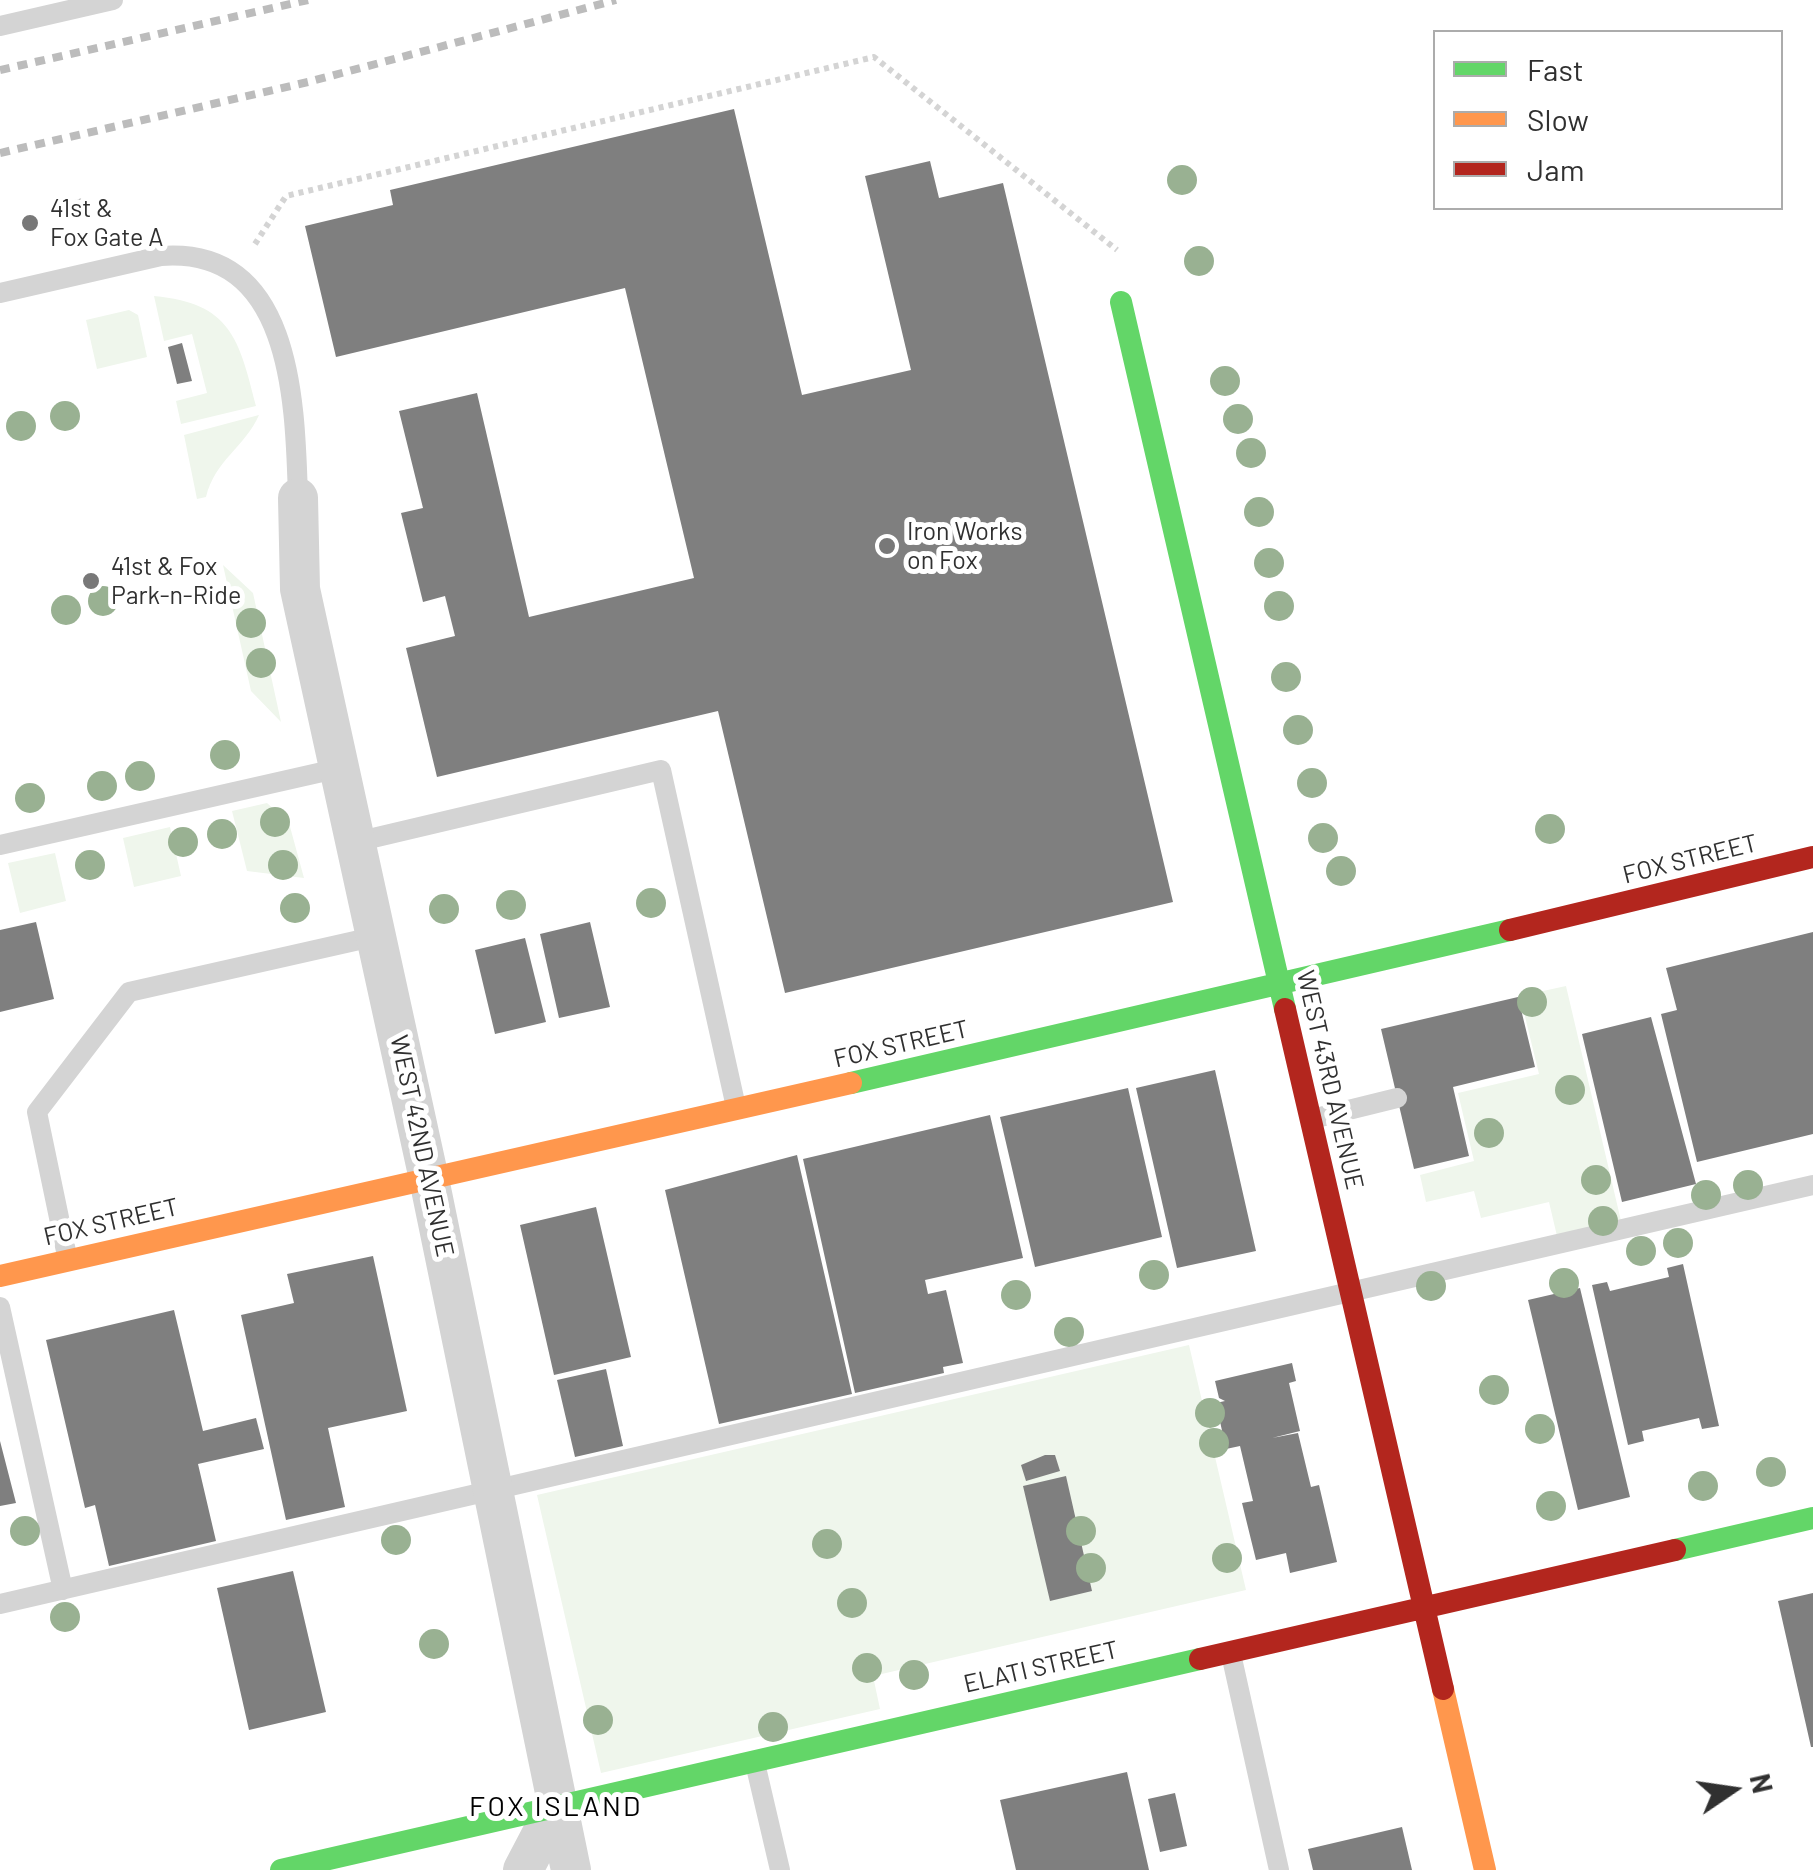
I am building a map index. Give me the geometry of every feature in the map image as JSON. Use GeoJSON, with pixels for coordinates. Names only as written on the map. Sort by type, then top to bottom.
{"type":"FeatureCollection","features":[{"type":"Feature","properties":{"kind":"street","name":"WEST 43RD AVENUE"},"geometry":{"type":"LineString","coordinates":[[1121,302],[1485,1870]]}},
{"type":"Feature","properties":{"kind":"street","name":"WEST 42ND AVENUE"},"geometry":{"type":"LineString","coordinates":[[298,498],[300,589],[429,1178],[571,1870]]}},
{"type":"Feature","properties":{"kind":"street","name":"FOX STREET"},"geometry":{"type":"LineString","coordinates":[[0,1276],[1280,986],[1813,858]]}},
{"type":"Feature","properties":{"kind":"street","name":"ELATI STREET"},"geometry":{"type":"LineString","coordinates":[[281,1870],[1813,1518]]}},
{"type":"Feature","properties":{"kind":"street"},"geometry":{"type":"LineString","coordinates":[[523,1870],[556,1807]]}},
{"type":"Feature","properties":{"kind":"lane"},"geometry":{"type":"LineString","coordinates":[[0,26],[113,0]]}},
{"type":"Feature","properties":{"kind":"lane","name":"WEST 42ND AVENUE"},"geometry":{"type":"LineString","coordinates":[[0,293],[162,256],[212,259],[235,270],[258,292],[272,321],[296,420],[298,498]]}},
{"type":"Feature","properties":{"kind":"lane"},"geometry":{"type":"LineString","coordinates":[[0,846],[340,768]]}},
{"type":"Feature","properties":{"kind":"lane"},"geometry":{"type":"LineString","coordinates":[[356,842],[662,770],[737,1109]]}},
{"type":"Feature","properties":{"kind":"lane"},"geometry":{"type":"LineString","coordinates":[[68,1260],[37,1112],[129,992],[377,936]]}},
{"type":"Feature","properties":{"kind":"lane"},"geometry":{"type":"LineString","coordinates":[[1310,1119],[1398,1098]]}},
{"type":"Feature","properties":{"kind":"lane"},"geometry":{"type":"LineString","coordinates":[[0,1604],[1813,1185]]}},
{"type":"Feature","properties":{"kind":"lane"},"geometry":{"type":"LineString","coordinates":[[0,1307],[64,1590]]}},
{"type":"Feature","properties":{"kind":"lane"},"geometry":{"type":"LineString","coordinates":[[1230,1652],[1279,1870]]}},
{"type":"Feature","properties":{"kind":"lane"},"geometry":{"type":"LineString","coordinates":[[754,1761],[780,1870]]}},
{"type":"Feature","properties":{"kind":"path"},"geometry":{"type":"LineString","coordinates":[[254,244],[286,196],[874,57],[1117,250]]}},
{"type":"Feature","properties":{"kind":"shaded area"},"geometry":{"type":"Polygon","coordinates":[[[154,296],[200,307],[228,328],[244,362],[256,406],[181,424],[176,401],[207,393],[192,334],[164,341],[154,296]]]}},
{"type":"Feature","properties":{"kind":"shaded area"},"geometry":{"type":"Polygon","coordinates":[[[129,310],[138,315],[147,357],[97,369],[86,320],[129,310]]]}},
{"type":"Feature","properties":{"kind":"shaded area"},"geometry":{"type":"Polygon","coordinates":[[[259,415],[216,473],[206,497],[197,499],[184,435],[259,415]]]}},
{"type":"Feature","properties":{"kind":"shaded area"},"geometry":{"type":"Polygon","coordinates":[[[223,565],[253,593],[281,722],[251,691],[223,565]]]}},
{"type":"Feature","properties":{"kind":"shaded area"},"geometry":{"type":"Polygon","coordinates":[[[267,803],[289,823],[304,878],[247,871],[232,811],[267,803]]]}},
{"type":"Feature","properties":{"kind":"shaded area"},"geometry":{"type":"Polygon","coordinates":[[[170,827],[181,876],[134,887],[123,838],[170,827]]]}},
{"type":"Feature","properties":{"kind":"shaded area"},"geometry":{"type":"Polygon","coordinates":[[[55,853],[66,901],[20,913],[8,863],[55,853]]]}},
{"type":"Feature","properties":{"kind":"shaded area"},"geometry":{"type":"Polygon","coordinates":[[[1566,986],[1621,1221],[1557,1236],[1549,1202],[1481,1218],[1474,1191],[1426,1202],[1420,1175],[1474,1161],[1458,1093],[1539,1074],[1520,996],[1566,986]]]}},
{"type":"Feature","properties":{"kind":"shaded area"},"geometry":{"type":"Polygon","coordinates":[[[1189,1345],[1246,1590],[873,1676],[880,1709],[601,1773],[537,1495],[1189,1345]]]}},
{"type":"Feature","properties":{"kind":"building","name":"Iron Works on Fox"},"geometry":{"type":"Polygon","coordinates":[[[734,109],[802,395],[911,370],[865,176],[930,161],[939,198],[1003,183],[1173,902],[785,993],[718,711],[437,777],[406,648],[455,636],[445,596],[423,602],[401,513],[423,508],[399,411],[477,393],[529,617],[694,578],[625,288],[336,357],[305,226],[393,205],[390,190],[734,109]]]}},
{"type":"Feature","properties":{"kind":"building"},"geometry":{"type":"Polygon","coordinates":[[[88,197],[91,207],[58,214],[56,204],[88,197]]]}},
{"type":"Feature","properties":{"kind":"building"},"geometry":{"type":"Polygon","coordinates":[[[182,343],[192,381],[177,384],[168,347],[182,343]]]}},
{"type":"Feature","properties":{"kind":"building"},"geometry":{"type":"Polygon","coordinates":[[[36,922],[54,999],[0,1012],[0,930],[36,922]]]}},
{"type":"Feature","properties":{"kind":"building"},"geometry":{"type":"Polygon","coordinates":[[[590,922],[610,1007],[559,1018],[540,934],[590,922]]]}},
{"type":"Feature","properties":{"kind":"building"},"geometry":{"type":"Polygon","coordinates":[[[1813,932],[1813,1134],[1697,1162],[1661,1014],[1677,1010],[1666,968],[1813,932]]]}},
{"type":"Feature","properties":{"kind":"building"},"geometry":{"type":"Polygon","coordinates":[[[525,938],[546,1022],[495,1034],[475,950],[525,938]]]}},
{"type":"Feature","properties":{"kind":"building"},"geometry":{"type":"Polygon","coordinates":[[[1518,997],[1535,1067],[1453,1087],[1469,1156],[1414,1169],[1381,1029],[1518,997]]]}},
{"type":"Feature","properties":{"kind":"building"},"geometry":{"type":"Polygon","coordinates":[[[1651,1017],[1696,1184],[1622,1202],[1582,1034],[1651,1017]]]}},
{"type":"Feature","properties":{"kind":"building"},"geometry":{"type":"Polygon","coordinates":[[[1215,1070],[1256,1251],[1177,1268],[1136,1088],[1215,1070]]]}},
{"type":"Feature","properties":{"kind":"building"},"geometry":{"type":"Polygon","coordinates":[[[1128,1088],[1162,1237],[1035,1267],[1000,1117],[1128,1088]]]}},
{"type":"Feature","properties":{"kind":"building"},"geometry":{"type":"Polygon","coordinates":[[[990,1115],[1023,1258],[925,1280],[928,1294],[946,1290],[963,1363],[943,1367],[944,1373],[855,1393],[803,1159],[990,1115]]]}},
{"type":"Feature","properties":{"kind":"building"},"geometry":{"type":"Polygon","coordinates":[[[797,1155],[852,1394],[719,1424],[665,1190],[797,1155]]]}},
{"type":"Feature","properties":{"kind":"building"},"geometry":{"type":"Polygon","coordinates":[[[596,1207],[631,1357],[554,1375],[520,1225],[596,1207]]]}},
{"type":"Feature","properties":{"kind":"building"},"geometry":{"type":"Polygon","coordinates":[[[373,1256],[407,1411],[328,1428],[345,1507],[286,1520],[241,1315],[294,1303],[287,1274],[373,1256]]]}},
{"type":"Feature","properties":{"kind":"building"},"geometry":{"type":"Polygon","coordinates":[[[1683,1264],[1719,1426],[1702,1429],[1699,1418],[1642,1431],[1644,1441],[1628,1445],[1592,1285],[1607,1282],[1610,1291],[1669,1277],[1667,1268],[1683,1264]]]}},
{"type":"Feature","properties":{"kind":"building"},"geometry":{"type":"Polygon","coordinates":[[[1580,1288],[1630,1497],[1578,1510],[1528,1300],[1580,1288]]]}},
{"type":"Feature","properties":{"kind":"building"},"geometry":{"type":"Polygon","coordinates":[[[174,1310],[203,1431],[256,1418],[264,1449],[198,1464],[216,1541],[109,1566],[95,1505],[85,1508],[46,1340],[174,1310]]]}},
{"type":"Feature","properties":{"kind":"building"},"geometry":{"type":"Polygon","coordinates":[[[1292,1363],[1296,1381],[1289,1383],[1300,1431],[1272,1438],[1298,1433],[1311,1487],[1319,1485],[1337,1562],[1290,1573],[1286,1553],[1256,1560],[1242,1503],[1253,1501],[1240,1446],[1226,1449],[1216,1403],[1225,1401],[1219,1398],[1215,1381],[1292,1363]]]}},
{"type":"Feature","properties":{"kind":"building"},"geometry":{"type":"Polygon","coordinates":[[[606,1369],[623,1446],[575,1457],[557,1380],[606,1369]]]}},
{"type":"Feature","properties":{"kind":"building"},"geometry":{"type":"Polygon","coordinates":[[[0,1441],[16,1503],[0,1506],[0,1441]]]}},
{"type":"Feature","properties":{"kind":"building"},"geometry":{"type":"Polygon","coordinates":[[[1055,1455],[1060,1471],[1026,1481],[1021,1465],[1055,1455]]]}},
{"type":"Feature","properties":{"kind":"building"},"geometry":{"type":"Polygon","coordinates":[[[1066,1476],[1092,1591],[1050,1601],[1023,1486],[1066,1476]]]}},
{"type":"Feature","properties":{"kind":"building"},"geometry":{"type":"Polygon","coordinates":[[[293,1571],[326,1712],[249,1730],[217,1588],[293,1571]]]}},
{"type":"Feature","properties":{"kind":"building"},"geometry":{"type":"Polygon","coordinates":[[[1813,1593],[1813,1747],[1811,1747],[1778,1601],[1813,1593]]]}},
{"type":"Feature","properties":{"kind":"building"},"geometry":{"type":"Polygon","coordinates":[[[1127,1772],[1149,1870],[1016,1870],[1000,1800],[1127,1772]]]}},
{"type":"Feature","properties":{"kind":"building"},"geometry":{"type":"Polygon","coordinates":[[[1175,1793],[1187,1846],[1160,1852],[1148,1799],[1175,1793]]]}},
{"type":"Feature","properties":{"kind":"building"},"geometry":{"type":"Polygon","coordinates":[[[1402,1827],[1412,1870],[1313,1870],[1308,1849],[1402,1827]]]}},
{"type":"Feature","properties":{"kind":"railway"},"geometry":{"type":"LineString","coordinates":[[0,70],[308,0]]}},
{"type":"Feature","properties":{"kind":"railway"},"geometry":{"type":"LineString","coordinates":[[0,153],[308,82],[616,0]]}},
{"type":"Feature","properties":{"kind":"traffic: fast"},"geometry":{"type":"LineString","coordinates":[[1121,302],[1285,1009]]}},
{"type":"Feature","properties":{"kind":"traffic: fast"},"geometry":{"type":"LineString","coordinates":[[851,1083],[1510,930]]}},
{"type":"Feature","properties":{"kind":"traffic: fast"},"geometry":{"type":"LineString","coordinates":[[1675,1550],[1813,1518]]}},
{"type":"Feature","properties":{"kind":"traffic: fast"},"geometry":{"type":"LineString","coordinates":[[281,1870],[1200,1659]]}},
{"type":"Feature","properties":{"kind":"traffic: slow"},"geometry":{"type":"LineString","coordinates":[[0,1276],[851,1083]]}},
{"type":"Feature","properties":{"kind":"traffic: slow"},"geometry":{"type":"LineString","coordinates":[[1443,1689],[1485,1870]]}},
{"type":"Feature","properties":{"kind":"traffic: jam"},"geometry":{"type":"LineString","coordinates":[[1510,930],[1813,857]]}},
{"type":"Feature","properties":{"kind":"traffic: jam"},"geometry":{"type":"LineString","coordinates":[[1285,1009],[1443,1689]]}},
{"type":"Feature","properties":{"kind":"traffic: jam"},"geometry":{"type":"LineString","coordinates":[[1200,1659],[1675,1550]]}},
{"type":"Feature","properties":{"kind":"place","name":"41st & Fox Gate A"},"geometry":{"type":"Point","coordinates":[30,223]}},
{"type":"Feature","properties":{"kind":"place","name":"Iron Works on Fox"},"geometry":{"type":"Point","coordinates":[887,546]}},
{"type":"Feature","properties":{"kind":"place","name":"41st & Fox Park-n-Ride"},"geometry":{"type":"Point","coordinates":[91,581]}},
{"type":"Feature","properties":{"kind":"district","name":"FOX ISLAND"},"geometry":{"type":"Point","coordinates":[556,1807]}}]}
